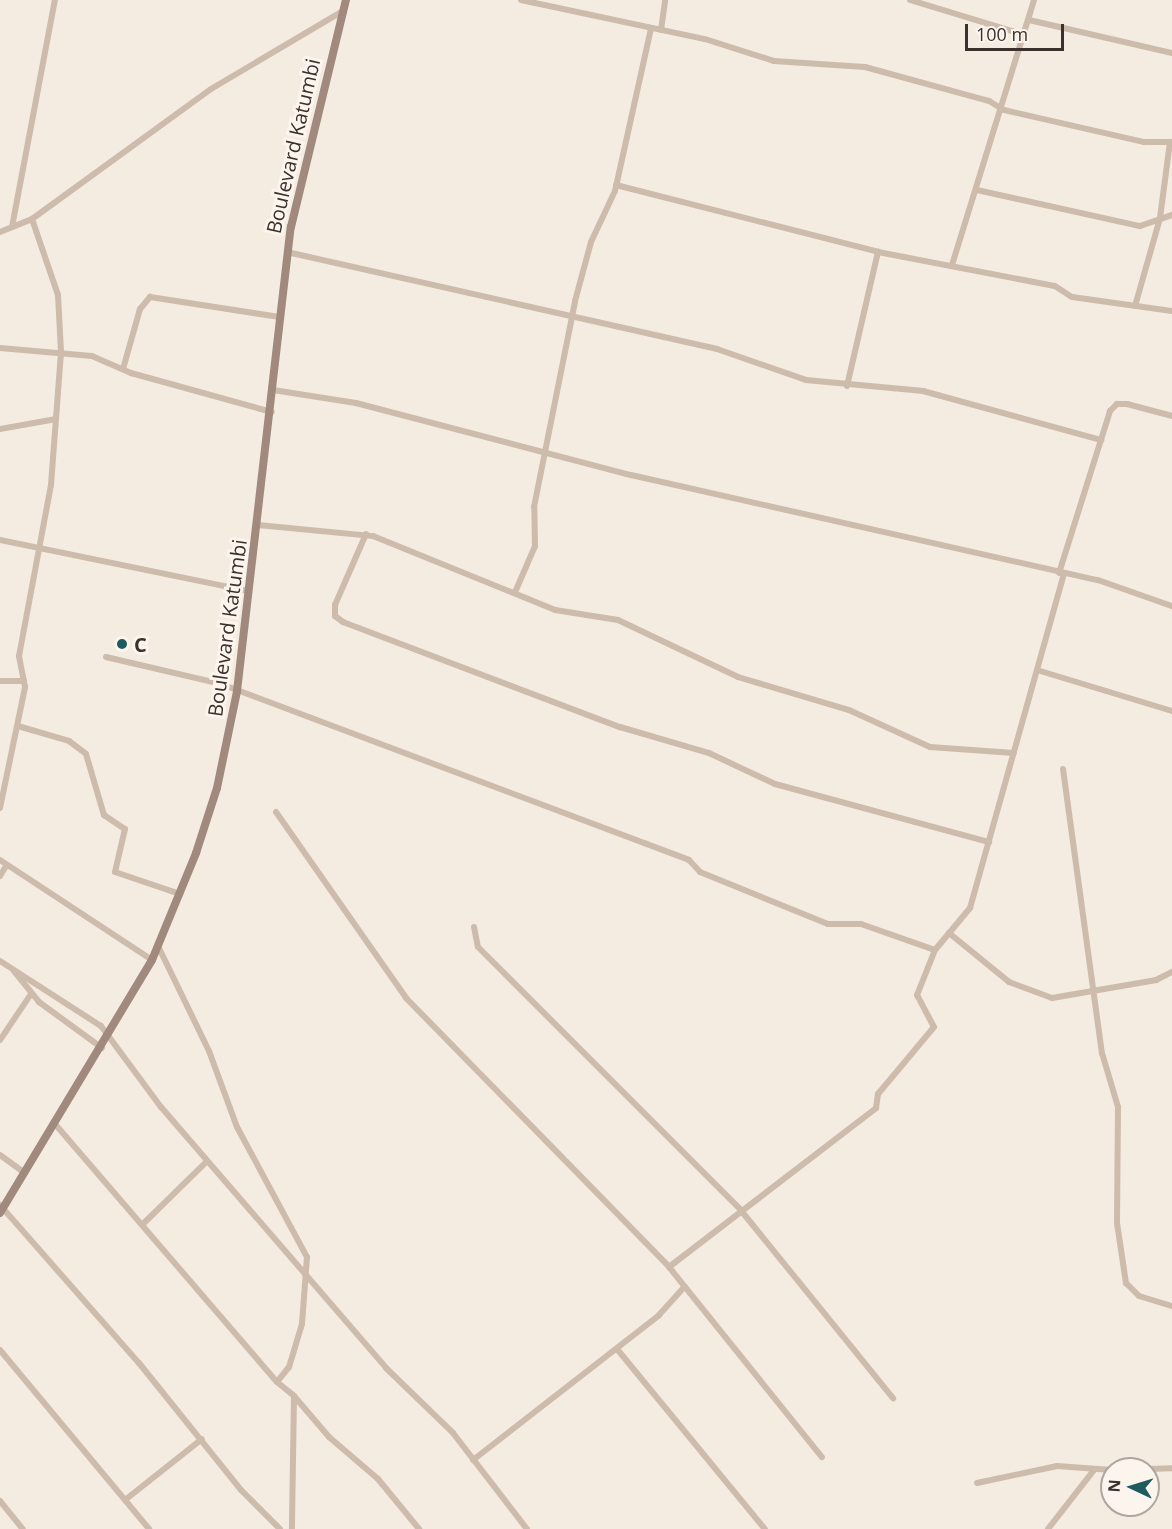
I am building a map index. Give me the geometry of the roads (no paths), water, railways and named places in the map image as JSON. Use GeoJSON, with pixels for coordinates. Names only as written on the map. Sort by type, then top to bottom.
{"type":"FeatureCollection","features":[{"type":"Feature","properties":{"kind":"street"},"geometry":{"type":"LineString","coordinates":[[12,227],[55,0]]}},
{"type":"Feature","properties":{"kind":"street","name":"Boulevard Katumbi"},"geometry":{"type":"LineString","coordinates":[[1,1209],[102,1048],[152,960],[180,894],[216,788],[237,691],[272,412],[279,317],[287,252],[304,156],[346,0]]}},
{"type":"Feature","properties":{"kind":"street"},"geometry":{"type":"LineString","coordinates":[[521,0],[660,30],[774,61],[865,67],[989,101],[1004,110],[1144,142],[1171,142],[1160,218],[1136,306]]}},
{"type":"Feature","properties":{"kind":"street"},"geometry":{"type":"LineString","coordinates":[[660,30],[665,0]]}},
{"type":"Feature","properties":{"kind":"street"},"geometry":{"type":"LineString","coordinates":[[910,0],[1025,35]]}},
{"type":"Feature","properties":{"kind":"street"},"geometry":{"type":"LineString","coordinates":[[952,265],[1004,110],[1034,0]]}},
{"type":"Feature","properties":{"kind":"street"},"geometry":{"type":"LineString","coordinates":[[0,232],[32,219],[211,89],[343,11]]}},
{"type":"Feature","properties":{"kind":"street"},"geometry":{"type":"LineString","coordinates":[[1029,20],[1172,53]]}},
{"type":"Feature","properties":{"kind":"street"},"geometry":{"type":"LineString","coordinates":[[516,590],[535,546],[534,507],[591,242],[616,185],[651,28]]}},
{"type":"Feature","properties":{"kind":"street"},"geometry":{"type":"LineString","coordinates":[[616,185],[878,252],[1055,286],[1072,297],[1172,311]]}},
{"type":"Feature","properties":{"kind":"street"},"geometry":{"type":"LineString","coordinates":[[977,190],[1140,226],[1172,215]]}},
{"type":"Feature","properties":{"kind":"street"},"geometry":{"type":"LineString","coordinates":[[0,808],[18,726],[24,681],[19,656],[37,584],[39,548],[56,419],[61,352],[58,295],[32,219]]}},
{"type":"Feature","properties":{"kind":"street"},"geometry":{"type":"LineString","coordinates":[[287,252],[573,320],[717,349],[806,380],[846,386],[923,391],[1101,440]]}},
{"type":"Feature","properties":{"kind":"street"},"geometry":{"type":"LineString","coordinates":[[846,386],[878,252]]}},
{"type":"Feature","properties":{"kind":"street"},"geometry":{"type":"LineString","coordinates":[[123,369],[140,309],[150,297],[279,317]]}},
{"type":"Feature","properties":{"kind":"street"},"geometry":{"type":"LineString","coordinates":[[0,348],[92,356],[123,369],[272,412]]}},
{"type":"Feature","properties":{"kind":"street"},"geometry":{"type":"LineString","coordinates":[[273,390],[367,406],[546,453],[1062,574],[1172,606]]}},
{"type":"Feature","properties":{"kind":"street"},"geometry":{"type":"LineString","coordinates":[[669,1267],[876,1108],[878,1094],[934,1027],[917,995],[935,950],[970,908],[1101,440],[1117,404],[1172,416]]}},
{"type":"Feature","properties":{"kind":"street"},"geometry":{"type":"LineString","coordinates":[[0,429],[56,419]]}},
{"type":"Feature","properties":{"kind":"street"},"geometry":{"type":"LineString","coordinates":[[258,525],[366,534],[516,590],[555,610],[618,620],[738,677],[849,710],[930,747],[1014,753]]}},
{"type":"Feature","properties":{"kind":"street"},"geometry":{"type":"LineString","coordinates":[[366,534],[335,604],[335,616],[343,622],[620,727],[709,753],[775,784],[989,842]]}},
{"type":"Feature","properties":{"kind":"street"},"geometry":{"type":"LineString","coordinates":[[0,540],[249,591]]}},
{"type":"Feature","properties":{"kind":"street"},"geometry":{"type":"LineString","coordinates":[[106,657],[237,691],[689,860],[700,872],[828,924],[861,924],[935,950]]}},
{"type":"Feature","properties":{"kind":"street"},"geometry":{"type":"LineString","coordinates":[[1037,670],[1172,711]]}},
{"type":"Feature","properties":{"kind":"street"},"geometry":{"type":"LineString","coordinates":[[0,681],[24,681]]}},
{"type":"Feature","properties":{"kind":"street"},"geometry":{"type":"LineString","coordinates":[[18,726],[69,741],[86,754],[104,815],[125,830],[115,872],[180,894]]}},
{"type":"Feature","properties":{"kind":"street"},"geometry":{"type":"LineString","coordinates":[[1063,769],[1104,1066],[1118,1107],[1117,1223],[1126,1283],[1139,1296],[1172,1306]]}},
{"type":"Feature","properties":{"kind":"street"},"geometry":{"type":"LineString","coordinates":[[276,812],[406,998],[669,1267],[822,1457]]}},
{"type":"Feature","properties":{"kind":"street"},"geometry":{"type":"LineString","coordinates":[[0,860],[152,960]]}},
{"type":"Feature","properties":{"kind":"street"},"geometry":{"type":"LineString","coordinates":[[0,876],[6,866]]}},
{"type":"Feature","properties":{"kind":"street"},"geometry":{"type":"LineString","coordinates":[[474,927],[478,946],[741,1211],[893,1398]]}},
{"type":"Feature","properties":{"kind":"street"},"geometry":{"type":"LineString","coordinates":[[949,933],[1009,982],[1052,998],[1156,980],[1172,972]]}},
{"type":"Feature","properties":{"kind":"street"},"geometry":{"type":"LineString","coordinates":[[158,946],[209,1051],[237,1127],[307,1257],[309,1281],[289,1367],[277,1382]]}},
{"type":"Feature","properties":{"kind":"street"},"geometry":{"type":"LineString","coordinates":[[0,961],[85,1013],[108,1035],[207,1161],[304,1267],[309,1281],[473,1460],[527,1529]]}},
{"type":"Feature","properties":{"kind":"street"},"geometry":{"type":"LineString","coordinates":[[12,968],[31,993],[102,1048]]}},
{"type":"Feature","properties":{"kind":"street"},"geometry":{"type":"LineString","coordinates":[[0,1040],[31,993]]}},
{"type":"Feature","properties":{"kind":"street"},"geometry":{"type":"LineString","coordinates":[[55,1124],[145,1222],[277,1382],[294,1396],[329,1437],[378,1479],[419,1529]]}},
{"type":"Feature","properties":{"kind":"street"},"geometry":{"type":"LineString","coordinates":[[0,1155],[25,1173]]}},
{"type":"Feature","properties":{"kind":"street"},"geometry":{"type":"LineString","coordinates":[[145,1222],[207,1161]]}},
{"type":"Feature","properties":{"kind":"street"},"geometry":{"type":"LineString","coordinates":[[1,1209],[202,1439],[241,1491],[280,1529]]}},
{"type":"Feature","properties":{"kind":"street"},"geometry":{"type":"LineString","coordinates":[[473,1460],[617,1349],[684,1287]]}},
{"type":"Feature","properties":{"kind":"street"},"geometry":{"type":"LineString","coordinates":[[617,1349],[765,1529]]}},
{"type":"Feature","properties":{"kind":"street"},"geometry":{"type":"LineString","coordinates":[[0,1350],[149,1529]]}},
{"type":"Feature","properties":{"kind":"street"},"geometry":{"type":"LineString","coordinates":[[292,1529],[294,1396]]}},
{"type":"Feature","properties":{"kind":"street"},"geometry":{"type":"LineString","coordinates":[[124,1500],[202,1439]]}},
{"type":"Feature","properties":{"kind":"street"},"geometry":{"type":"LineString","coordinates":[[976,1483],[1058,1466],[1100,1470]]}},
{"type":"Feature","properties":{"kind":"street"},"geometry":{"type":"LineString","coordinates":[[1048,1529],[1094,1470]]}},
{"type":"Feature","properties":{"kind":"street"},"geometry":{"type":"LineString","coordinates":[[0,1501],[23,1529]]}},
{"type":"Feature","properties":{"kind":"place","name":"C"},"geometry":{"type":"Point","coordinates":[122,644]}}]}
